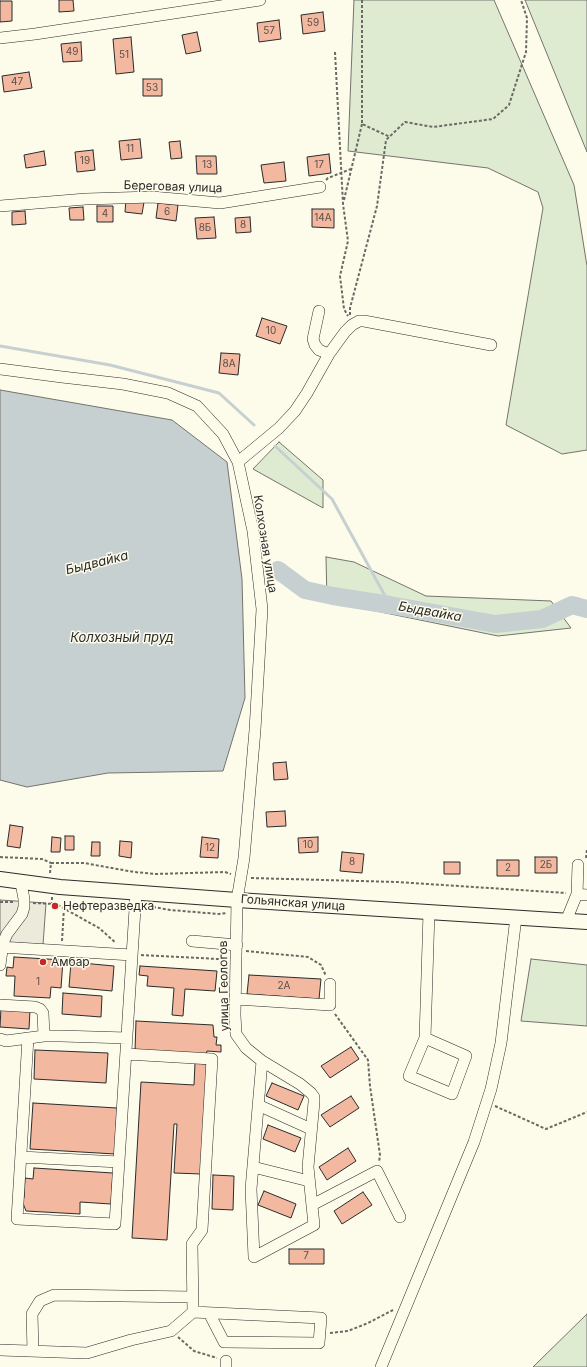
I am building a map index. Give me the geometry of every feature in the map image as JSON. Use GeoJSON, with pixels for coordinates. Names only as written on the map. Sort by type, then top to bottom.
{"type":"FeatureCollection","features":[{"type":"Feature","properties":{"kind":"main road","name":"Гольянская улица"},"geometry":{"type":"LineString","coordinates":[[0,879],[136,898],[237,906],[429,912],[587,922]]}},
{"type":"Feature","properties":{"kind":"street"},"geometry":{"type":"LineString","coordinates":[[0,38],[260,0]]}},
{"type":"Feature","properties":{"kind":"street","name":"Береговая улица"},"geometry":{"type":"LineString","coordinates":[[0,206],[86,199],[152,197],[220,203],[320,187]]}},
{"type":"Feature","properties":{"kind":"street"},"geometry":{"type":"LineString","coordinates":[[319,311],[313,339],[319,350],[330,354]]}},
{"type":"Feature","properties":{"kind":"street"},"geometry":{"type":"LineString","coordinates":[[238,462],[279,428],[295,411],[344,332],[359,321],[491,345]]}},
{"type":"Feature","properties":{"kind":"street","name":"Колхозная улица"},"geometry":{"type":"LineString","coordinates":[[0,369],[62,378],[123,384],[168,393],[197,406],[223,434],[238,462],[253,531],[262,609],[255,730],[244,858],[237,906]]}},
{"type":"Feature","properties":{"kind":"street"},"geometry":{"type":"LineString","coordinates":[[566,921],[582,894],[578,865]]}},
{"type":"Feature","properties":{"kind":"street"},"geometry":{"type":"LineString","coordinates":[[0,964],[1,947],[7,934],[22,914],[24,902],[21,883]]}},
{"type":"Feature","properties":{"kind":"street"},"geometry":{"type":"LineString","coordinates":[[28,1038],[18,1219],[115,1224],[136,898]]}},
{"type":"Feature","properties":{"kind":"street","name":"улица Геологов"},"geometry":{"type":"LineString","coordinates":[[237,906],[236,1034],[246,1048],[300,1084],[311,1092],[314,1097],[308,1167],[314,1225],[254,1257],[251,1189],[253,1166]]}},
{"type":"Feature","properties":{"kind":"street"},"geometry":{"type":"LineString","coordinates":[[425,1038],[466,1056],[452,1094],[409,1076],[425,1038],[429,912]]}},
{"type":"Feature","properties":{"kind":"street"},"geometry":{"type":"LineString","coordinates":[[382,1367],[474,1142],[491,1089],[501,1043],[516,917]]}},
{"type":"Feature","properties":{"kind":"street"},"geometry":{"type":"LineString","coordinates":[[192,941],[236,947]]}},
{"type":"Feature","properties":{"kind":"street"},"geometry":{"type":"LineString","coordinates":[[1,947],[132,955]]}},
{"type":"Feature","properties":{"kind":"street"},"geometry":{"type":"LineString","coordinates":[[236,999],[330,1005],[330,984]]}},
{"type":"Feature","properties":{"kind":"street"},"geometry":{"type":"LineString","coordinates":[[0,1005],[35,1007],[40,1009],[43,1013],[44,1036]]}},
{"type":"Feature","properties":{"kind":"street"},"geometry":{"type":"LineString","coordinates":[[0,1040],[6,1041],[44,1036],[127,1038]]}},
{"type":"Feature","properties":{"kind":"street"},"geometry":{"type":"LineString","coordinates":[[126,1054],[212,1059],[202,1230],[192,1244],[193,1312]]}},
{"type":"Feature","properties":{"kind":"street"},"geometry":{"type":"LineString","coordinates":[[262,1060],[253,1166],[310,1181]]}},
{"type":"Feature","properties":{"kind":"street"},"geometry":{"type":"LineString","coordinates":[[258,1105],[311,1129]]}},
{"type":"Feature","properties":{"kind":"street"},"geometry":{"type":"LineString","coordinates":[[21,1157],[119,1162]]}},
{"type":"Feature","properties":{"kind":"street"},"geometry":{"type":"LineString","coordinates":[[312,1205],[377,1171],[400,1217]]}},
{"type":"Feature","properties":{"kind":"street"},"geometry":{"type":"LineString","coordinates":[[33,1351],[32,1314],[40,1301],[54,1295],[193,1297]]}},
{"type":"Feature","properties":{"kind":"street"},"geometry":{"type":"LineString","coordinates":[[0,1350],[87,1353],[131,1340],[171,1331],[193,1312],[321,1318],[319,1343],[224,1342],[209,1313]]}},
{"type":"Feature","properties":{"kind":"path"},"geometry":{"type":"LineString","coordinates":[[343,204],[362,124],[362,0]]}},
{"type":"Feature","properties":{"kind":"path"},"geometry":{"type":"LineString","coordinates":[[335,52],[343,204],[348,241],[340,276],[344,309],[350,319],[350,308],[377,206],[386,140],[405,122],[433,127],[493,119],[509,105],[526,52],[527,18],[521,0]]}},
{"type":"Feature","properties":{"kind":"path"},"geometry":{"type":"LineString","coordinates":[[362,124],[390,137]]}},
{"type":"Feature","properties":{"kind":"path"},"geometry":{"type":"LineString","coordinates":[[320,187],[328,178],[352,169]]}},
{"type":"Feature","properties":{"kind":"path"},"geometry":{"type":"LineString","coordinates":[[0,857],[42,859],[51,863],[84,863],[134,872],[155,874],[225,872],[241,878],[397,882],[582,894]]}},
{"type":"Feature","properties":{"kind":"path"},"geometry":{"type":"LineString","coordinates":[[51,863],[47,897],[52,897],[52,903]]}},
{"type":"Feature","properties":{"kind":"path"},"geometry":{"type":"LineString","coordinates":[[136,898],[170,910],[219,914],[237,906]]}},
{"type":"Feature","properties":{"kind":"path"},"geometry":{"type":"LineString","coordinates":[[0,902],[56,904],[99,928],[132,955],[218,959],[236,975]]}},
{"type":"Feature","properties":{"kind":"path"},"geometry":{"type":"LineString","coordinates":[[62,951],[64,908]]}},
{"type":"Feature","properties":{"kind":"path"},"geometry":{"type":"LineString","coordinates":[[236,947],[308,957],[321,965],[330,984]]}},
{"type":"Feature","properties":{"kind":"path"},"geometry":{"type":"LineString","coordinates":[[330,1005],[368,1060],[370,1086],[380,1155],[377,1171]]}},
{"type":"Feature","properties":{"kind":"path"},"geometry":{"type":"LineString","coordinates":[[487,1102],[546,1128],[587,1112]]}},
{"type":"Feature","properties":{"kind":"path"},"geometry":{"type":"LineString","coordinates":[[320,1331],[332,1333],[348,1331],[368,1323],[408,1302]]}},
{"type":"Feature","properties":{"kind":"path"},"geometry":{"type":"LineString","coordinates":[[171,1331],[194,1351],[226,1364]]}},
{"type":"Feature","properties":{"kind":"green space"},"geometry":{"type":"Polygon","coordinates":[[[354,0],[494,0],[574,185],[587,266],[587,450],[562,454],[506,425],[543,208],[538,192],[488,168],[348,151],[354,0]]]}},
{"type":"Feature","properties":{"kind":"green space"},"geometry":{"type":"Polygon","coordinates":[[[525,0],[587,0],[587,152],[525,0]]]}},
{"type":"Feature","properties":{"kind":"green space"},"geometry":{"type":"Polygon","coordinates":[[[279,442],[323,480],[323,508],[253,469],[279,442]]]}},
{"type":"Feature","properties":{"kind":"green space"},"geometry":{"type":"Polygon","coordinates":[[[326,557],[354,562],[426,596],[551,601],[571,628],[498,636],[327,601],[326,557]]]}},
{"type":"Feature","properties":{"kind":"green space"},"geometry":{"type":"Polygon","coordinates":[[[531,959],[587,965],[587,1026],[521,1021],[531,959]]]}},
{"type":"Feature","properties":{"kind":"green space"},"geometry":{"type":"Polygon","coordinates":[[[587,1314],[587,1367],[533,1367],[587,1314]]]}},
{"type":"Feature","properties":{"kind":"shaded area"},"geometry":{"type":"Polygon","coordinates":[[[0,900],[46,903],[43,945],[0,942],[0,900]]]}},
{"type":"Feature","properties":{"kind":"water","name":"Колхозный пруд"},"geometry":{"type":"Polygon","coordinates":[[[0,390],[172,420],[227,462],[242,579],[245,698],[223,771],[108,773],[27,787],[0,780],[0,390]]]}},
{"type":"Feature","properties":{"kind":"building"},"geometry":{"type":"Polygon","coordinates":[[[59,0],[73,0],[74,11],[59,12],[59,0]]]}},
{"type":"Feature","properties":{"kind":"building"},"geometry":{"type":"Polygon","coordinates":[[[0,1],[12,1],[12,21],[0,22],[0,1]]]}},
{"type":"Feature","properties":{"kind":"building"},"geometry":{"type":"Polygon","coordinates":[[[323,12],[325,31],[303,34],[301,15],[323,12]]]}},
{"type":"Feature","properties":{"kind":"building"},"geometry":{"type":"Polygon","coordinates":[[[279,20],[281,39],[259,42],[257,23],[279,20]]]}},
{"type":"Feature","properties":{"kind":"building"},"geometry":{"type":"Polygon","coordinates":[[[197,32],[201,51],[186,54],[182,35],[197,32]]]}},
{"type":"Feature","properties":{"kind":"building"},"geometry":{"type":"Polygon","coordinates":[[[131,37],[134,72],[116,74],[113,39],[131,37]]]}},
{"type":"Feature","properties":{"kind":"building"},"geometry":{"type":"Polygon","coordinates":[[[81,42],[82,61],[63,62],[61,44],[81,42]]]}},
{"type":"Feature","properties":{"kind":"building"},"geometry":{"type":"Polygon","coordinates":[[[29,72],[32,88],[4,92],[2,76],[29,72]]]}},
{"type":"Feature","properties":{"kind":"building"},"geometry":{"type":"Polygon","coordinates":[[[143,79],[162,79],[162,96],[143,96],[143,79]]]}},
{"type":"Feature","properties":{"kind":"building"},"geometry":{"type":"Polygon","coordinates":[[[140,139],[142,158],[121,160],[119,141],[140,139]]]}},
{"type":"Feature","properties":{"kind":"building"},"geometry":{"type":"Polygon","coordinates":[[[180,141],[182,158],[171,159],[169,142],[180,141]]]}},
{"type":"Feature","properties":{"kind":"building"},"geometry":{"type":"Polygon","coordinates":[[[93,150],[95,170],[77,172],[75,152],[93,150]]]}},
{"type":"Feature","properties":{"kind":"building"},"geometry":{"type":"Polygon","coordinates":[[[44,151],[46,165],[26,168],[24,155],[44,151]]]}},
{"type":"Feature","properties":{"kind":"building"},"geometry":{"type":"Polygon","coordinates":[[[329,154],[331,173],[309,176],[307,157],[329,154]]]}},
{"type":"Feature","properties":{"kind":"building"},"geometry":{"type":"Polygon","coordinates":[[[196,156],[216,156],[217,174],[197,174],[196,156]]]}},
{"type":"Feature","properties":{"kind":"building"},"geometry":{"type":"Polygon","coordinates":[[[284,162],[286,181],[264,183],[261,165],[284,162]]]}},
{"type":"Feature","properties":{"kind":"building"},"geometry":{"type":"Polygon","coordinates":[[[126,200],[144,202],[142,214],[125,212],[126,200]]]}},
{"type":"Feature","properties":{"kind":"building"},"geometry":{"type":"Polygon","coordinates":[[[158,203],[178,205],[176,221],[156,218],[158,203]]]}},
{"type":"Feature","properties":{"kind":"building"},"geometry":{"type":"Polygon","coordinates":[[[97,206],[113,206],[113,222],[97,222],[97,206]]]}},
{"type":"Feature","properties":{"kind":"building"},"geometry":{"type":"Polygon","coordinates":[[[83,207],[84,220],[70,220],[69,208],[83,207]]]}},
{"type":"Feature","properties":{"kind":"building"},"geometry":{"type":"Polygon","coordinates":[[[312,209],[334,209],[334,228],[312,227],[312,209]]]}},
{"type":"Feature","properties":{"kind":"building"},"geometry":{"type":"Polygon","coordinates":[[[25,211],[26,224],[12,225],[12,212],[25,211]]]}},
{"type":"Feature","properties":{"kind":"building"},"geometry":{"type":"Polygon","coordinates":[[[214,217],[216,238],[197,239],[195,218],[214,217]]]}},
{"type":"Feature","properties":{"kind":"building"},"geometry":{"type":"Polygon","coordinates":[[[250,217],[251,232],[236,233],[235,218],[250,217]]]}},
{"type":"Feature","properties":{"kind":"building"},"geometry":{"type":"Polygon","coordinates":[[[262,318],[287,326],[280,344],[256,336],[262,318]]]}},
{"type":"Feature","properties":{"kind":"building"},"geometry":{"type":"Polygon","coordinates":[[[221,353],[240,354],[238,375],[219,373],[221,353]]]}},
{"type":"Feature","properties":{"kind":"building"},"geometry":{"type":"Polygon","coordinates":[[[286,762],[288,779],[274,780],[273,763],[286,762]]]}},
{"type":"Feature","properties":{"kind":"building"},"geometry":{"type":"Polygon","coordinates":[[[285,811],[286,826],[267,827],[266,812],[285,811]]]}},
{"type":"Feature","properties":{"kind":"building"},"geometry":{"type":"Polygon","coordinates":[[[10,825],[23,827],[20,848],[7,846],[10,825]]]}},
{"type":"Feature","properties":{"kind":"building"},"geometry":{"type":"Polygon","coordinates":[[[65,836],[74,836],[74,850],[65,850],[65,836]]]}},
{"type":"Feature","properties":{"kind":"building"},"geometry":{"type":"Polygon","coordinates":[[[52,837],[61,838],[60,852],[51,852],[52,837]]]}},
{"type":"Feature","properties":{"kind":"building"},"geometry":{"type":"Polygon","coordinates":[[[202,837],[219,839],[218,858],[200,857],[202,837]]]}},
{"type":"Feature","properties":{"kind":"building"},"geometry":{"type":"Polygon","coordinates":[[[318,837],[318,852],[299,853],[298,838],[318,837]]]}},
{"type":"Feature","properties":{"kind":"building"},"geometry":{"type":"Polygon","coordinates":[[[120,841],[132,842],[131,858],[119,856],[120,841]]]}},
{"type":"Feature","properties":{"kind":"building"},"geometry":{"type":"Polygon","coordinates":[[[92,842],[100,842],[100,856],[91,856],[92,842]]]}},
{"type":"Feature","properties":{"kind":"building"},"geometry":{"type":"Polygon","coordinates":[[[342,852],[364,854],[362,873],[340,871],[342,852]]]}},
{"type":"Feature","properties":{"kind":"building"},"geometry":{"type":"Polygon","coordinates":[[[535,857],[557,857],[557,873],[535,873],[535,857]]]}},
{"type":"Feature","properties":{"kind":"building"},"geometry":{"type":"Polygon","coordinates":[[[497,860],[519,860],[519,876],[497,876],[497,860]]]}},
{"type":"Feature","properties":{"kind":"building"},"geometry":{"type":"Polygon","coordinates":[[[444,862],[460,862],[460,874],[444,874],[444,862]]]}},
{"type":"Feature","properties":{"kind":"building"},"geometry":{"type":"Polygon","coordinates":[[[14,957],[63,960],[61,988],[51,987],[50,998],[14,996],[15,976],[6,976],[7,967],[13,968],[14,957]]]}},
{"type":"Feature","properties":{"kind":"building"},"geometry":{"type":"Polygon","coordinates":[[[71,962],[114,966],[112,991],[69,987],[71,962]]]}},
{"type":"Feature","properties":{"kind":"building"},"geometry":{"type":"Polygon","coordinates":[[[140,966],[217,971],[215,991],[185,989],[183,1016],[172,1015],[174,988],[147,986],[148,976],[139,975],[140,966]]]}},
{"type":"Feature","properties":{"kind":"building"},"geometry":{"type":"Polygon","coordinates":[[[249,975],[321,979],[319,999],[247,994],[249,975]]]}},
{"type":"Feature","properties":{"kind":"building"},"geometry":{"type":"Polygon","coordinates":[[[63,993],[102,996],[101,1017],[62,1014],[63,993]]]}},
{"type":"Feature","properties":{"kind":"building"},"geometry":{"type":"Polygon","coordinates":[[[1,1008],[30,1010],[29,1029],[0,1027],[1,1008]]]}},
{"type":"Feature","properties":{"kind":"building"},"geometry":{"type":"Polygon","coordinates":[[[136,1021],[213,1025],[214,1037],[217,1037],[216,1045],[221,1045],[221,1052],[207,1051],[206,1055],[135,1051],[136,1021]]]}},
{"type":"Feature","properties":{"kind":"building"},"geometry":{"type":"Polygon","coordinates":[[[351,1047],[359,1059],[330,1078],[321,1066],[351,1047]]]}},
{"type":"Feature","properties":{"kind":"building"},"geometry":{"type":"Polygon","coordinates":[[[35,1050],[108,1053],[106,1083],[34,1079],[35,1050]]]}},
{"type":"Feature","properties":{"kind":"building"},"geometry":{"type":"Polygon","coordinates":[[[195,1063],[207,1064],[201,1174],[174,1173],[177,1124],[174,1124],[167,1240],[132,1238],[141,1082],[194,1085],[195,1063]]]}},
{"type":"Feature","properties":{"kind":"building"},"geometry":{"type":"Polygon","coordinates":[[[272,1083],[304,1096],[298,1110],[266,1096],[272,1083]]]}},
{"type":"Feature","properties":{"kind":"building"},"geometry":{"type":"Polygon","coordinates":[[[351,1096],[359,1108],[330,1127],[321,1115],[351,1096]]]}},
{"type":"Feature","properties":{"kind":"building"},"geometry":{"type":"Polygon","coordinates":[[[33,1103],[117,1108],[115,1154],[30,1149],[33,1103]]]}},
{"type":"Feature","properties":{"kind":"building"},"geometry":{"type":"Polygon","coordinates":[[[268,1125],[301,1138],[295,1152],[263,1139],[268,1125]]]}},
{"type":"Feature","properties":{"kind":"building"},"geometry":{"type":"Polygon","coordinates":[[[348,1148],[356,1161],[327,1180],[319,1167],[348,1148]]]}},
{"type":"Feature","properties":{"kind":"building"},"geometry":{"type":"Polygon","coordinates":[[[34,1168],[113,1173],[111,1204],[80,1202],[80,1214],[26,1211],[21,1198],[24,1198],[25,1178],[33,1179],[34,1168]]]}},
{"type":"Feature","properties":{"kind":"building"},"geometry":{"type":"Polygon","coordinates":[[[213,1175],[234,1176],[233,1210],[212,1209],[213,1175]]]}},
{"type":"Feature","properties":{"kind":"building"},"geometry":{"type":"Polygon","coordinates":[[[264,1191],[296,1204],[291,1218],[258,1205],[264,1191]]]}},
{"type":"Feature","properties":{"kind":"building"},"geometry":{"type":"Polygon","coordinates":[[[363,1192],[372,1205],[342,1224],[334,1211],[363,1192]]]}},
{"type":"Feature","properties":{"kind":"building"},"geometry":{"type":"Polygon","coordinates":[[[289,1249],[324,1249],[324,1264],[289,1264],[289,1249]]]}},
{"type":"Feature","properties":{"kind":"waterway"},"geometry":{"type":"LineString","coordinates":[[0,346],[110,365],[219,393],[254,425]]}},
{"type":"Feature","properties":{"kind":"waterway"},"geometry":{"type":"LineString","coordinates":[[275,446],[332,499],[390,605]]}},
{"type":"Feature","properties":{"kind":"waterway","name":"Быдвайка"},"geometry":{"type":"LineString","coordinates":[[278,570],[305,590],[495,624],[542,619],[572,605],[587,609]]}},
{"type":"Feature","properties":{"kind":"place","name":"Нефтеразведка"},"geometry":{"type":"Point","coordinates":[55,906]}},
{"type":"Feature","properties":{"kind":"place","name":"Амбар"},"geometry":{"type":"Point","coordinates":[43,962]}}]}
